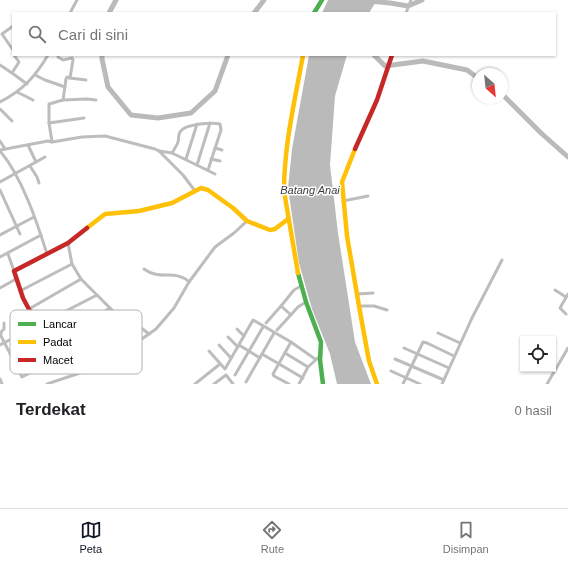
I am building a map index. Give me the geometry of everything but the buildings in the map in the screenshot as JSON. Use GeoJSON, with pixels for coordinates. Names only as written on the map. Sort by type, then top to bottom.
{"type":"FeatureCollection","features":[{"type":"Feature","properties":{"kind":"street"},"geometry":{"type":"LineString","coordinates":[[71,12],[77,0]]}},
{"type":"Feature","properties":{"kind":"street"},"geometry":{"type":"LineString","coordinates":[[315,12],[322,0]]}},
{"type":"Feature","properties":{"kind":"street"},"geometry":{"type":"LineString","coordinates":[[406,12],[411,0]]}},
{"type":"Feature","properties":{"kind":"street"},"geometry":{"type":"LineString","coordinates":[[12,27],[2,34],[12,49]]}},
{"type":"Feature","properties":{"kind":"street"},"geometry":{"type":"LineString","coordinates":[[12,73],[19,62],[15,56]]}},
{"type":"Feature","properties":{"kind":"street"},"geometry":{"type":"LineString","coordinates":[[0,102],[27,84],[47,56]]}},
{"type":"Feature","properties":{"kind":"street"},"geometry":{"type":"LineString","coordinates":[[303,56],[293,105],[284,172],[284,191],[301,286],[320,342],[323,384]]}},
{"type":"Feature","properties":{"kind":"street"},"geometry":{"type":"LineString","coordinates":[[377,384],[369,360],[359,306],[342,188],[343,177],[377,100],[392,56]]}},
{"type":"Feature","properties":{"kind":"street"},"geometry":{"type":"LineString","coordinates":[[58,57],[64,60],[73,58],[70,78]]}},
{"type":"Feature","properties":{"kind":"street"},"geometry":{"type":"LineString","coordinates":[[0,65],[27,84]]}},
{"type":"Feature","properties":{"kind":"street"},"geometry":{"type":"LineString","coordinates":[[35,75],[65,87]]}},
{"type":"Feature","properties":{"kind":"street"},"geometry":{"type":"LineString","coordinates":[[63,100],[66,78],[86,80]]}},
{"type":"Feature","properties":{"kind":"street"},"geometry":{"type":"LineString","coordinates":[[17,92],[33,100]]}},
{"type":"Feature","properties":{"kind":"street"},"geometry":{"type":"LineString","coordinates":[[52,142],[49,123],[50,104],[63,100],[96,100]]}},
{"type":"Feature","properties":{"kind":"street"},"geometry":{"type":"LineString","coordinates":[[0,109],[12,121]]}},
{"type":"Feature","properties":{"kind":"street"},"geometry":{"type":"LineString","coordinates":[[49,123],[84,118]]}},
{"type":"Feature","properties":{"kind":"street"},"geometry":{"type":"LineString","coordinates":[[197,165],[210,123]]}},
{"type":"Feature","properties":{"kind":"street"},"geometry":{"type":"LineString","coordinates":[[172,153],[177,146],[179,132],[182,130],[197,124],[218,123],[221,125],[208,170]]}},
{"type":"Feature","properties":{"kind":"street"},"geometry":{"type":"LineString","coordinates":[[186,160],[197,124]]}},
{"type":"Feature","properties":{"kind":"street"},"geometry":{"type":"LineString","coordinates":[[47,254],[34,217],[15,173],[0,151],[48,141],[52,142],[105,136],[159,151],[172,153],[215,174]]}},
{"type":"Feature","properties":{"kind":"street"},"geometry":{"type":"LineString","coordinates":[[0,141],[5,149]]}},
{"type":"Feature","properties":{"kind":"street"},"geometry":{"type":"LineString","coordinates":[[28,144],[36,162]]}},
{"type":"Feature","properties":{"kind":"street"},"geometry":{"type":"LineString","coordinates":[[215,148],[222,150]]}},
{"type":"Feature","properties":{"kind":"street"},"geometry":{"type":"LineString","coordinates":[[159,151],[183,175],[195,191]]}},
{"type":"Feature","properties":{"kind":"street"},"geometry":{"type":"LineString","coordinates":[[0,182],[46,157]]}},
{"type":"Feature","properties":{"kind":"street"},"geometry":{"type":"LineString","coordinates":[[211,159],[220,161]]}},
{"type":"Feature","properties":{"kind":"street"},"geometry":{"type":"LineString","coordinates":[[30,166],[39,183]]}},
{"type":"Feature","properties":{"kind":"street"},"geometry":{"type":"LineString","coordinates":[[14,271],[68,243],[105,214],[127,212],[172,203],[201,188],[208,190],[233,208],[247,221],[272,230],[288,219]]}},
{"type":"Feature","properties":{"kind":"street"},"geometry":{"type":"LineString","coordinates":[[0,190],[20,234]]}},
{"type":"Feature","properties":{"kind":"street"},"geometry":{"type":"LineString","coordinates":[[343,201],[368,196]]}},
{"type":"Feature","properties":{"kind":"street"},"geometry":{"type":"LineString","coordinates":[[0,235],[34,217]]}},
{"type":"Feature","properties":{"kind":"street"},"geometry":{"type":"LineString","coordinates":[[142,339],[167,317],[189,282],[215,247],[247,221]]}},
{"type":"Feature","properties":{"kind":"street"},"geometry":{"type":"LineString","coordinates":[[0,257],[41,235]]}},
{"type":"Feature","properties":{"kind":"street"},"geometry":{"type":"LineString","coordinates":[[68,243],[72,264],[81,279],[110,308],[107,310]]}},
{"type":"Feature","properties":{"kind":"street"},"geometry":{"type":"LineString","coordinates":[[8,254],[20,291],[28,309],[81,279]]}},
{"type":"Feature","properties":{"kind":"street"},"geometry":{"type":"LineString","coordinates":[[442,384],[460,343],[502,260]]}},
{"type":"Feature","properties":{"kind":"street"},"geometry":{"type":"LineString","coordinates":[[20,291],[72,264]]}},
{"type":"Feature","properties":{"kind":"street"},"geometry":{"type":"LineString","coordinates":[[144,269],[154,275],[180,276],[189,282]]}},
{"type":"Feature","properties":{"kind":"street"},"geometry":{"type":"LineString","coordinates":[[0,288],[16,279]]}},
{"type":"Feature","properties":{"kind":"street"},"geometry":{"type":"LineString","coordinates":[[266,323],[294,290],[301,286]]}},
{"type":"Feature","properties":{"kind":"street"},"geometry":{"type":"LineString","coordinates":[[555,290],[567,296],[560,308],[566,314]]}},
{"type":"Feature","properties":{"kind":"street"},"geometry":{"type":"LineString","coordinates":[[357,294],[373,293]]}},
{"type":"Feature","properties":{"kind":"street"},"geometry":{"type":"LineString","coordinates":[[68,310],[97,295]]}},
{"type":"Feature","properties":{"kind":"street"},"geometry":{"type":"LineString","coordinates":[[277,330],[300,305],[306,302]]}},
{"type":"Feature","properties":{"kind":"street"},"geometry":{"type":"LineString","coordinates":[[281,306],[291,315]]}},
{"type":"Feature","properties":{"kind":"street"},"geometry":{"type":"LineString","coordinates":[[359,306],[374,306],[387,310]]}},
{"type":"Feature","properties":{"kind":"street"},"geometry":{"type":"LineString","coordinates":[[209,351],[225,369],[253,320],[291,342],[315,359]]}},
{"type":"Feature","properties":{"kind":"street"},"geometry":{"type":"LineString","coordinates":[[4,323],[4,329],[1,334],[10,353]]}},
{"type":"Feature","properties":{"kind":"street"},"geometry":{"type":"LineString","coordinates":[[236,375],[263,327]]}},
{"type":"Feature","properties":{"kind":"street"},"geometry":{"type":"LineString","coordinates":[[142,328],[149,334]]}},
{"type":"Feature","properties":{"kind":"street"},"geometry":{"type":"LineString","coordinates":[[237,328],[244,336]]}},
{"type":"Feature","properties":{"kind":"street"},"geometry":{"type":"LineString","coordinates":[[246,382],[274,333]]}},
{"type":"Feature","properties":{"kind":"street"},"geometry":{"type":"LineString","coordinates":[[438,333],[460,343]]}},
{"type":"Feature","properties":{"kind":"street"},"geometry":{"type":"LineString","coordinates":[[228,336],[238,346],[278,364],[303,378]]}},
{"type":"Feature","properties":{"kind":"street"},"geometry":{"type":"LineString","coordinates":[[0,345],[10,340]]}},
{"type":"Feature","properties":{"kind":"street"},"geometry":{"type":"LineString","coordinates":[[289,384],[273,375],[291,342]]}},
{"type":"Feature","properties":{"kind":"street"},"geometry":{"type":"LineString","coordinates":[[403,384],[422,343],[425,342],[454,356]]}},
{"type":"Feature","properties":{"kind":"street"},"geometry":{"type":"LineString","coordinates":[[219,345],[231,358]]}},
{"type":"Feature","properties":{"kind":"street"},"geometry":{"type":"LineString","coordinates":[[404,348],[449,368]]}},
{"type":"Feature","properties":{"kind":"street"},"geometry":{"type":"LineString","coordinates":[[547,384],[568,348]]}},
{"type":"Feature","properties":{"kind":"street"},"geometry":{"type":"LineString","coordinates":[[285,353],[308,367]]}},
{"type":"Feature","properties":{"kind":"street"},"geometry":{"type":"LineString","coordinates":[[299,384],[308,367],[321,355]]}},
{"type":"Feature","properties":{"kind":"street"},"geometry":{"type":"LineString","coordinates":[[395,359],[444,380]]}},
{"type":"Feature","properties":{"kind":"street"},"geometry":{"type":"LineString","coordinates":[[195,384],[220,364]]}},
{"type":"Feature","properties":{"kind":"street"},"geometry":{"type":"LineString","coordinates":[[391,371],[420,384]]}},
{"type":"Feature","properties":{"kind":"street"},"geometry":{"type":"LineString","coordinates":[[20,374],[22,377],[28,374]]}},
{"type":"Feature","properties":{"kind":"street"},"geometry":{"type":"LineString","coordinates":[[47,384],[77,374]]}},
{"type":"Feature","properties":{"kind":"street"},"geometry":{"type":"LineString","coordinates":[[214,384],[226,375],[233,384]]}},
{"type":"Feature","properties":{"kind":"street"},"geometry":{"type":"LineString","coordinates":[[0,379],[2,384]]}},
{"type":"Feature","properties":{"kind":"water"},"geometry":{"type":"Polygon","coordinates":[[[328,0],[377,0],[370,12],[322,12],[328,0]]]}},
{"type":"Feature","properties":{"kind":"water","name":"Batang Anai"},"geometry":{"type":"Polygon","coordinates":[[[309,56],[347,56],[335,96],[330,165],[338,233],[355,342],[371,384],[337,384],[330,354],[312,309],[299,263],[288,188],[292,149],[309,56]]]}},
{"type":"Feature","properties":{"kind":"waterway"},"geometry":{"type":"LineString","coordinates":[[110,12],[116,0]]}},
{"type":"Feature","properties":{"kind":"waterway"},"geometry":{"type":"LineString","coordinates":[[255,12],[264,0]]}},
{"type":"Feature","properties":{"kind":"waterway"},"geometry":{"type":"LineString","coordinates":[[369,1],[408,6],[422,0]]}},
{"type":"Feature","properties":{"kind":"waterway"},"geometry":{"type":"LineString","coordinates":[[102,56],[108,87],[131,115],[158,118],[191,113],[215,91],[228,56]]}},
{"type":"Feature","properties":{"kind":"waterway"},"geometry":{"type":"LineString","coordinates":[[375,56],[385,66],[423,61],[467,70],[472,74]]}},
{"type":"Feature","properties":{"kind":"waterway"},"geometry":{"type":"LineString","coordinates":[[508,100],[568,157]]}},
{"type":"Feature","properties":{"kind":"traffic: fast"},"geometry":{"type":"LineString","coordinates":[[315,12],[322,0]]}},
{"type":"Feature","properties":{"kind":"traffic: fast"},"geometry":{"type":"LineString","coordinates":[[298,273],[306,302],[321,342],[320,360],[323,384]]}},
{"type":"Feature","properties":{"kind":"traffic: slow"},"geometry":{"type":"LineString","coordinates":[[298,273],[284,191],[284,174],[293,106],[303,56]]}},
{"type":"Feature","properties":{"kind":"traffic: slow"},"geometry":{"type":"LineString","coordinates":[[355,149],[342,182],[347,236],[369,361],[377,384]]}},
{"type":"Feature","properties":{"kind":"traffic: slow"},"geometry":{"type":"LineString","coordinates":[[87,228],[105,214],[139,211],[172,203],[201,188],[208,190],[233,208],[247,221],[270,230],[275,229],[288,219]]}},
{"type":"Feature","properties":{"kind":"traffic: jam"},"geometry":{"type":"LineString","coordinates":[[355,149],[377,100],[392,56]]}},
{"type":"Feature","properties":{"kind":"traffic: jam"},"geometry":{"type":"LineString","coordinates":[[29,310],[23,298],[14,271],[68,243],[87,228]]}}]}
